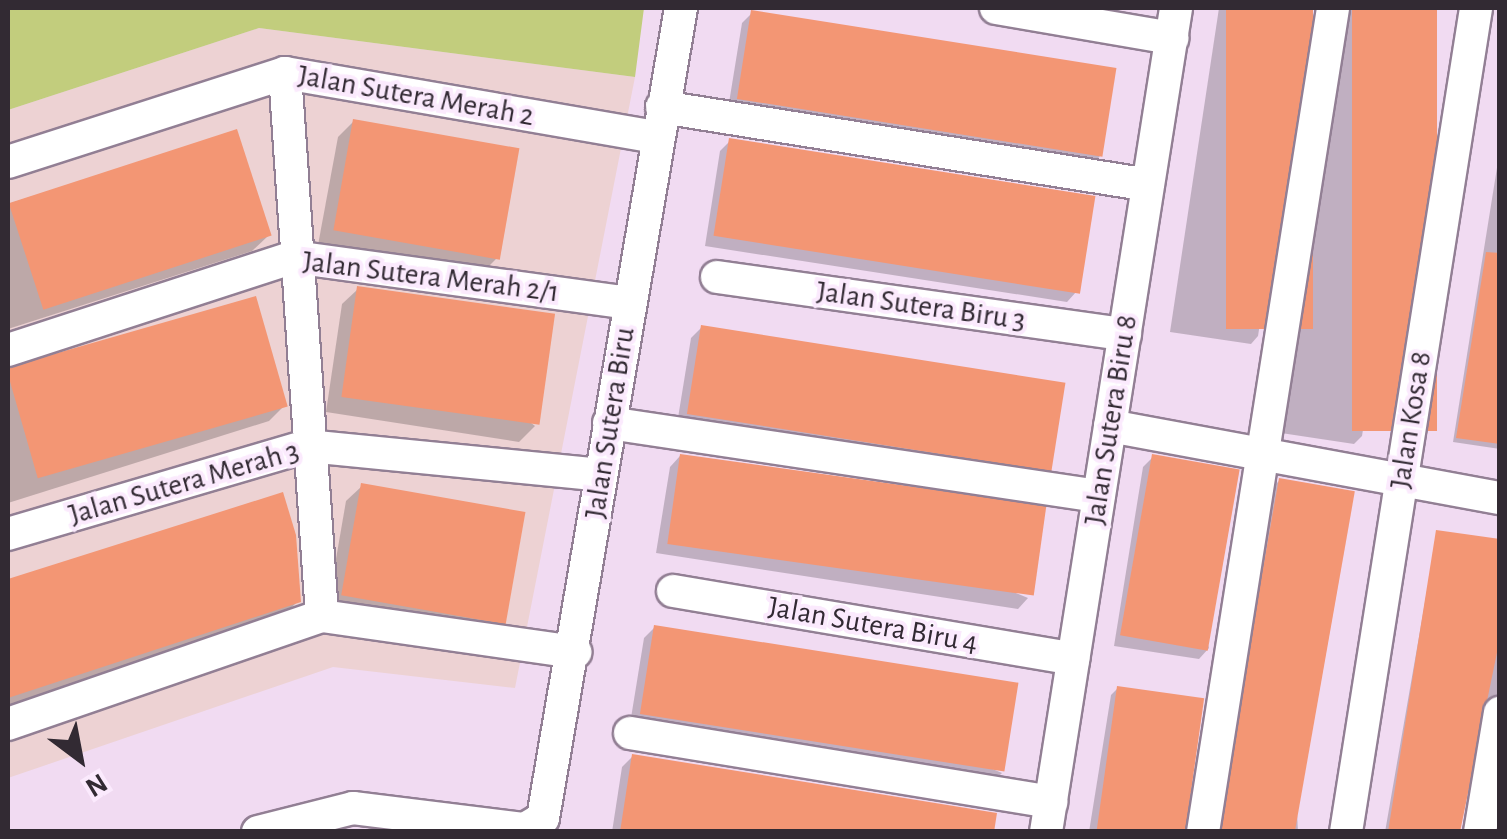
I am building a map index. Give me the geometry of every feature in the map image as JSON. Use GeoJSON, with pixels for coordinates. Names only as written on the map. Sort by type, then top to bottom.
{"type":"FeatureCollection","features":[{"type":"Feature","properties":{"kind":"street","name":"Jalan Sutera Biru"},"geometry":{"type":"LineString","coordinates":[[525,830],[543,818],[548,802],[576,652],[628,303],[680,8]]}},
{"type":"Feature","properties":{"kind":"street"},"geometry":{"type":"LineString","coordinates":[[996,8],[1174,23]]}},
{"type":"Feature","properties":{"kind":"street"},"geometry":{"type":"LineString","coordinates":[[1203,832],[1333,8]]}},
{"type":"Feature","properties":{"kind":"street","name":"Jalan Kosa 8"},"geometry":{"type":"LineString","coordinates":[[1346,832],[1476,8]]}},
{"type":"Feature","properties":{"kind":"street","name":"Jalan Sutera Biru 8"},"geometry":{"type":"LineString","coordinates":[[1048,816],[1174,23]]}},
{"type":"Feature","properties":{"kind":"street","name":"Jalan Sutera Merah 2"},"geometry":{"type":"LineString","coordinates":[[8,162],[284,73],[1148,185]]}},
{"type":"Feature","properties":{"kind":"street"},"geometry":{"type":"LineString","coordinates":[[284,73],[307,446],[322,616]]}},
{"type":"Feature","properties":{"kind":"street","name":"Jalan Sutera Merah 2/1"},"geometry":{"type":"LineString","coordinates":[[8,350],[294,257],[628,303]]}},
{"type":"Feature","properties":{"kind":"street","name":"Jalan Sutera Biru 3"},"geometry":{"type":"LineString","coordinates":[[716,277],[1125,334]]}},
{"type":"Feature","properties":{"kind":"street"},"geometry":{"type":"LineString","coordinates":[[609,423],[1099,496]]}},
{"type":"Feature","properties":{"kind":"street"},"geometry":{"type":"LineString","coordinates":[[1110,426],[1401,483],[1500,498]]}},
{"type":"Feature","properties":{"kind":"street","name":"Jalan Sutera Merah 3"},"geometry":{"type":"LineString","coordinates":[[8,534],[307,446],[601,474]]}},
{"type":"Feature","properties":{"kind":"street","name":"Jalan Sutera Biru 4"},"geometry":{"type":"LineString","coordinates":[[673,591],[1073,659]]}},
{"type":"Feature","properties":{"kind":"street"},"geometry":{"type":"LineString","coordinates":[[8,724],[322,616],[576,652]]}},
{"type":"Feature","properties":{"kind":"street"},"geometry":{"type":"LineString","coordinates":[[1480,832],[1500,713]]}},
{"type":"Feature","properties":{"kind":"street"},"geometry":{"type":"LineString","coordinates":[[630,734],[1048,816]]}},
{"type":"Feature","properties":{"kind":"street"},"geometry":{"type":"LineString","coordinates":[[258,832],[353,808],[525,830]]}},
{"type":"Feature","properties":{"kind":"shaded area"},"geometry":{"type":"Polygon","coordinates":[[[259,28],[635,77],[515,688],[333,667],[8,778],[8,110],[259,28]]]}},
{"type":"Feature","properties":{"kind":"green space"},"geometry":{"type":"Polygon","coordinates":[[[8,8],[644,8],[635,77],[259,28],[8,110],[8,8]]]}},
{"type":"Feature","properties":{"kind":"building"},"geometry":{"type":"Polygon","coordinates":[[[1226,8],[1313,8],[1313,329],[1226,329],[1226,8]]]}},
{"type":"Feature","properties":{"kind":"building"},"geometry":{"type":"Polygon","coordinates":[[[1352,8],[1437,8],[1437,431],[1352,431],[1352,8]]]}},
{"type":"Feature","properties":{"kind":"building"},"geometry":{"type":"Polygon","coordinates":[[[751,10],[1116,68],[1102,157],[737,99],[751,10]]]}},
{"type":"Feature","properties":{"kind":"building"},"geometry":{"type":"Polygon","coordinates":[[[353,119],[519,148],[500,260],[333,230],[353,119]]]}},
{"type":"Feature","properties":{"kind":"building"},"geometry":{"type":"Polygon","coordinates":[[[237,129],[272,236],[43,310],[9,203],[237,129]]]}},
{"type":"Feature","properties":{"kind":"building"},"geometry":{"type":"Polygon","coordinates":[[[729,138],[1095,196],[1080,294],[714,236],[729,138]]]}},
{"type":"Feature","properties":{"kind":"building"},"geometry":{"type":"Polygon","coordinates":[[[1486,252],[1500,253],[1500,444],[1456,438],[1486,252]]]}},
{"type":"Feature","properties":{"kind":"building"},"geometry":{"type":"Polygon","coordinates":[[[357,286],[555,314],[539,425],[341,397],[357,286]]]}},
{"type":"Feature","properties":{"kind":"building"},"geometry":{"type":"Polygon","coordinates":[[[256,296],[288,407],[38,478],[8,367],[256,296]]]}},
{"type":"Feature","properties":{"kind":"building"},"geometry":{"type":"Polygon","coordinates":[[[701,325],[1065,383],[1051,472],[687,414],[701,325]]]}},
{"type":"Feature","properties":{"kind":"building"},"geometry":{"type":"Polygon","coordinates":[[[680,454],[1046,505],[1034,596],[667,544],[680,454]]]}},
{"type":"Feature","properties":{"kind":"building"},"geometry":{"type":"Polygon","coordinates":[[[1152,454],[1240,469],[1208,651],[1120,635],[1152,454]]]}},
{"type":"Feature","properties":{"kind":"building"},"geometry":{"type":"Polygon","coordinates":[[[1279,478],[1355,491],[1295,832],[1217,831],[1279,478]]]}},
{"type":"Feature","properties":{"kind":"building"},"geometry":{"type":"Polygon","coordinates":[[[361,483],[525,512],[506,624],[341,595],[361,483]]]}},
{"type":"Feature","properties":{"kind":"building"},"geometry":{"type":"Polygon","coordinates":[[[283,492],[296,535],[301,602],[8,698],[8,579],[283,492]]]}},
{"type":"Feature","properties":{"kind":"building"},"geometry":{"type":"Polygon","coordinates":[[[1436,530],[1500,539],[1500,638],[1460,832],[1388,832],[1436,530]]]}},
{"type":"Feature","properties":{"kind":"building"},"geometry":{"type":"Polygon","coordinates":[[[654,625],[1018,683],[1004,772],[640,714],[654,625]]]}},
{"type":"Feature","properties":{"kind":"building"},"geometry":{"type":"Polygon","coordinates":[[[1117,686],[1204,698],[1185,832],[1096,832],[1117,686]]]}},
{"type":"Feature","properties":{"kind":"building"},"geometry":{"type":"Polygon","coordinates":[[[632,754],[997,813],[994,832],[620,832],[632,754]]]}}]}
